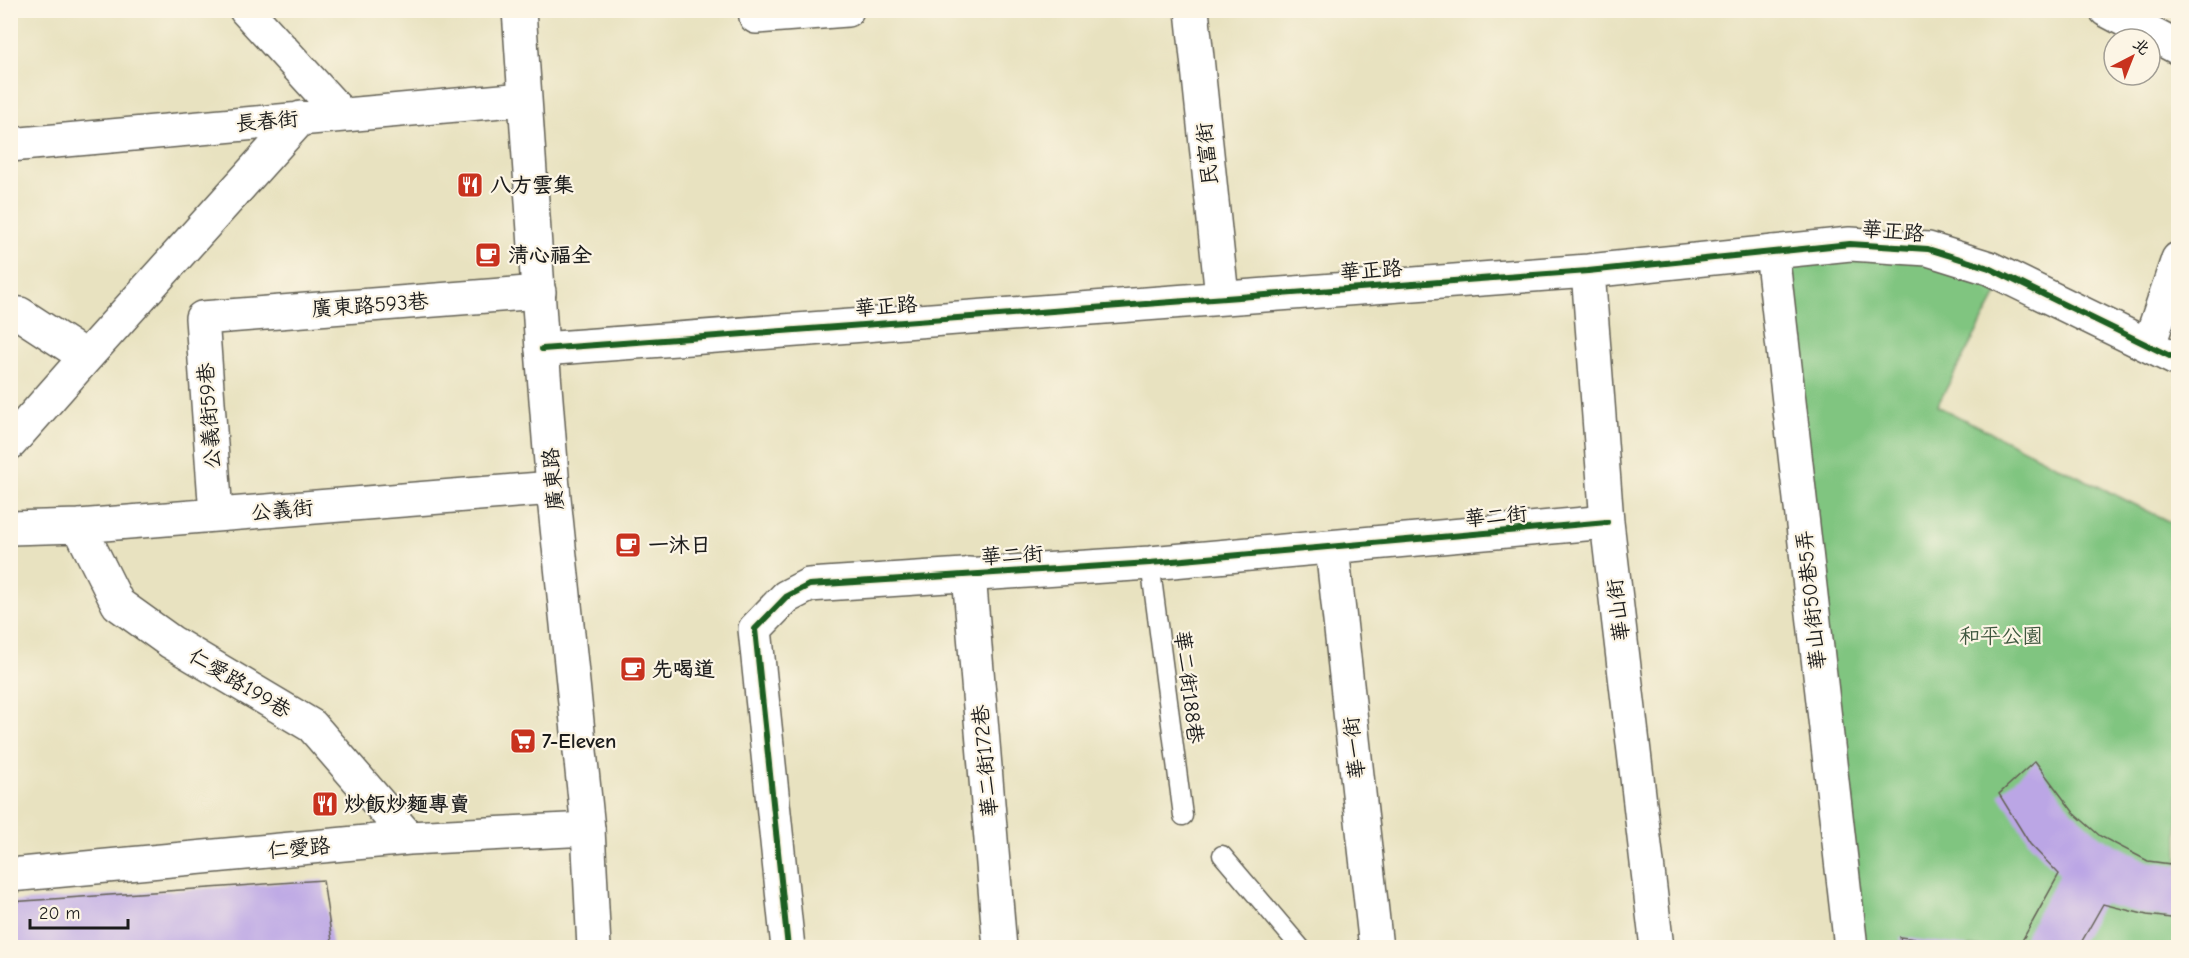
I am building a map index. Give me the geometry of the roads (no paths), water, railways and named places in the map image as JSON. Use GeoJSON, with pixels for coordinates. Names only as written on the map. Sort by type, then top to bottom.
{"type":"FeatureCollection","features":[{"type":"Feature","properties":{"kind":"street"},"geometry":{"type":"LineString","coordinates":[[246,10],[342,115]]}},
{"type":"Feature","properties":{"kind":"street","name":"廣東路"},"geometry":{"type":"LineString","coordinates":[[519,10],[553,488],[588,829],[594,948]]}},
{"type":"Feature","properties":{"kind":"street"},"geometry":{"type":"LineString","coordinates":[[755,10],[756,17],[847,10]]}},
{"type":"Feature","properties":{"kind":"street","name":"民富街"},"geometry":{"type":"LineString","coordinates":[[1192,10],[1222,297]]}},
{"type":"Feature","properties":{"kind":"street"},"geometry":{"type":"LineString","coordinates":[[2106,10],[2178,48]]}},
{"type":"Feature","properties":{"kind":"street","name":"長春街"},"geometry":{"type":"LineString","coordinates":[[10,145],[524,99]]}},
{"type":"Feature","properties":{"kind":"street"},"geometry":{"type":"LineString","coordinates":[[10,443],[301,118]]}},
{"type":"Feature","properties":{"kind":"street","name":"華正路"},"geometry":{"type":"LineString","coordinates":[[542,349],[1588,271],[1850,244],[1928,249],[1989,268],[2178,360]]}},
{"type":"Feature","properties":{"kind":"street","name":"華山街50巷5弄"},"geometry":{"type":"LineString","coordinates":[[1772,252],[1851,948]]}},
{"type":"Feature","properties":{"kind":"street"},"geometry":{"type":"LineString","coordinates":[[2149,345],[2178,259]]}},
{"type":"Feature","properties":{"kind":"street","name":"華山街"},"geometry":{"type":"LineString","coordinates":[[1588,271],[1607,522],[1658,948]]}},
{"type":"Feature","properties":{"kind":"street","name":"廣東路593巷"},"geometry":{"type":"LineString","coordinates":[[202,318],[539,292]]}},
{"type":"Feature","properties":{"kind":"street"},"geometry":{"type":"LineString","coordinates":[[10,313],[20,314],[86,357]]}},
{"type":"Feature","properties":{"kind":"street","name":"公義街59巷"},"geometry":{"type":"LineString","coordinates":[[202,318],[216,515]]}},
{"type":"Feature","properties":{"kind":"street","name":"公義街"},"geometry":{"type":"LineString","coordinates":[[10,528],[79,526],[553,488]]}},
{"type":"Feature","properties":{"kind":"street","name":"華二街"},"geometry":{"type":"LineString","coordinates":[[789,948],[755,628],[786,597],[809,585],[1150,563],[1607,522]]}},
{"type":"Feature","properties":{"kind":"street","name":"仁愛路199巷"},"geometry":{"type":"LineString","coordinates":[[79,526],[118,604],[171,642],[312,726],[409,838]]}},
{"type":"Feature","properties":{"kind":"street","name":"華一街"},"geometry":{"type":"LineString","coordinates":[[1332,548],[1377,948]]}},
{"type":"Feature","properties":{"kind":"street","name":"華二街172巷"},"geometry":{"type":"LineString","coordinates":[[969,574],[1000,948]]}},
{"type":"Feature","properties":{"kind":"street","name":"仁愛路"},"geometry":{"type":"LineString","coordinates":[[10,875],[409,838],[588,829]]}},
{"type":"Feature","properties":{"kind":"lane","name":"華二街188巷"},"geometry":{"type":"LineString","coordinates":[[1150,563],[1183,816]]}},
{"type":"Feature","properties":{"kind":"lane"},"geometry":{"type":"LineString","coordinates":[[1222,855],[1300,948]]}},
{"type":"Feature","properties":{"kind":"place","name":"八方雲集"},"geometry":{"type":"Point","coordinates":[470,185]}},
{"type":"Feature","properties":{"kind":"place","name":"清心福全"},"geometry":{"type":"Point","coordinates":[488,255]}},
{"type":"Feature","properties":{"kind":"place","name":"一沐日"},"geometry":{"type":"Point","coordinates":[628,545]}},
{"type":"Feature","properties":{"kind":"place","name":"先喝道"},"geometry":{"type":"Point","coordinates":[633,669]}},
{"type":"Feature","properties":{"kind":"place","name":"7-Eleven"},"geometry":{"type":"Point","coordinates":[523,741]}},
{"type":"Feature","properties":{"kind":"place","name":"炒飯炒麵專賣"},"geometry":{"type":"Point","coordinates":[325,804]}},
{"type":"Feature","properties":{"kind":"park label","name":"和平公園"},"geometry":{"type":"Point","coordinates":[2001,636]}}]}
